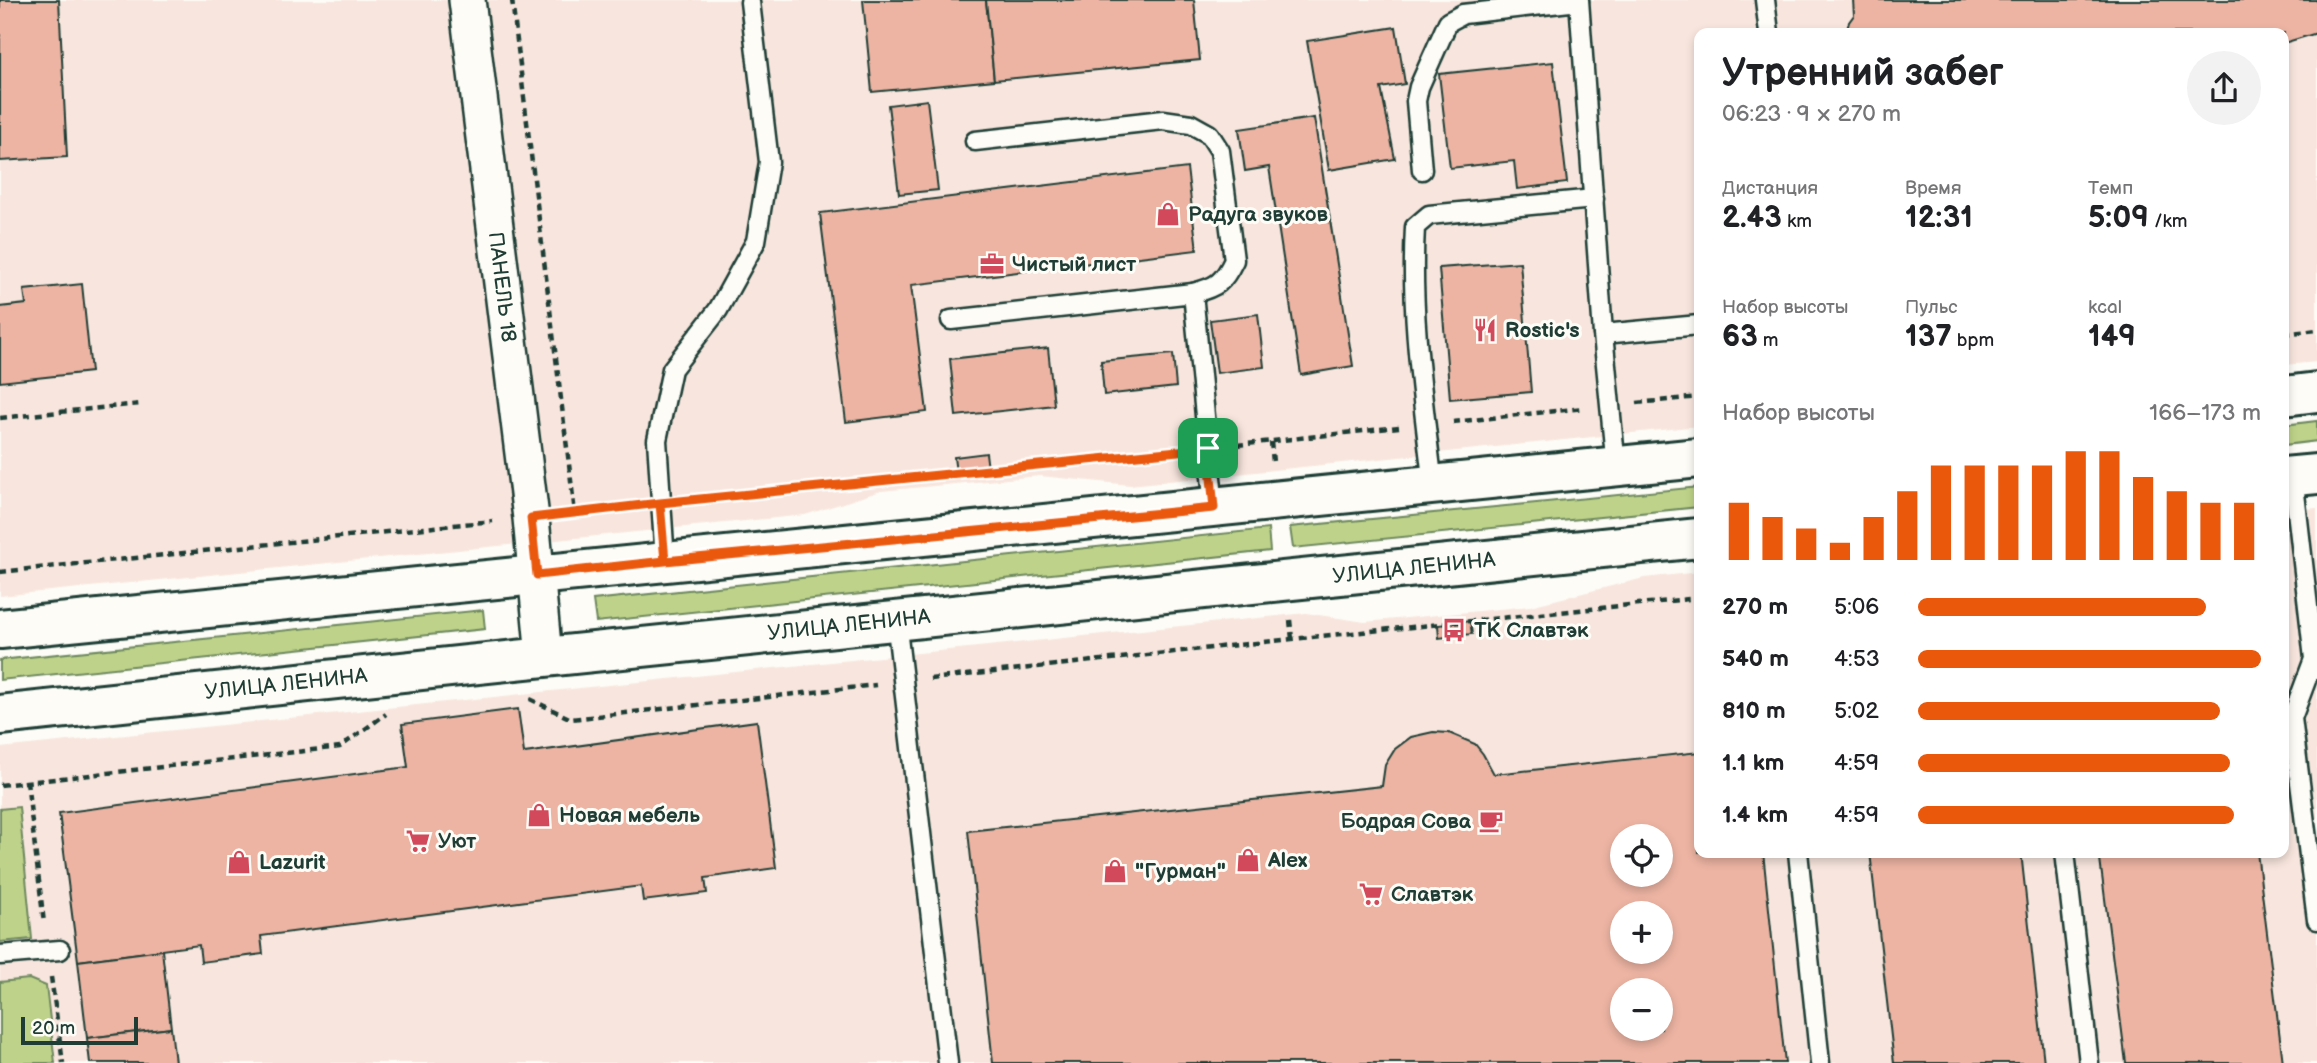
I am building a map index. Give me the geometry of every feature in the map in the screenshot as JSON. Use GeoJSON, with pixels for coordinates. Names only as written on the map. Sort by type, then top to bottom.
{"type":"FeatureCollection","features":[{"type":"Feature","properties":{"kind":"main road"},"geometry":{"type":"LineString","coordinates":[[2289,395],[2317,392]]}},
{"type":"Feature","properties":{"kind":"main road"},"geometry":{"type":"LineString","coordinates":[[0,629],[1694,459]]}},
{"type":"Feature","properties":{"kind":"main road","name":"УЛИЦА ЛЕНИНА"},"geometry":{"type":"LineString","coordinates":[[0,715],[1694,539]]}},
{"type":"Feature","properties":{"kind":"street","name":"ПАНЕЛЬ 18"},"geometry":{"type":"LineString","coordinates":[[467,0],[531,518],[544,657]]}},
{"type":"Feature","properties":{"kind":"lane"},"geometry":{"type":"LineString","coordinates":[[1765,0],[1768,28]]}},
{"type":"Feature","properties":{"kind":"lane"},"geometry":{"type":"LineString","coordinates":[[1422,170],[1416,101],[1419,87],[1448,22],[1463,14],[1579,1],[1603,334],[1616,467]]}},
{"type":"Feature","properties":{"kind":"lane"},"geometry":{"type":"LineString","coordinates":[[665,561],[657,440],[672,369],[718,310],[755,241],[769,162],[750,2]]}},
{"type":"Feature","properties":{"kind":"lane"},"geometry":{"type":"LineString","coordinates":[[951,320],[1193,293],[1214,287],[1226,275],[1234,260],[1220,151],[1209,134],[1191,124],[1163,120],[975,141]]}},
{"type":"Feature","properties":{"kind":"lane"},"geometry":{"type":"LineString","coordinates":[[1433,486],[1416,337],[1413,266],[1415,227],[1429,215],[1594,199]]}},
{"type":"Feature","properties":{"kind":"lane"},"geometry":{"type":"LineString","coordinates":[[1193,293],[1214,508]]}},
{"type":"Feature","properties":{"kind":"lane"},"geometry":{"type":"LineString","coordinates":[[1603,334],[1694,325]]}},
{"type":"Feature","properties":{"kind":"lane"},"geometry":{"type":"LineString","coordinates":[[2289,716],[2316,659],[2298,476]]}},
{"type":"Feature","properties":{"kind":"lane"},"geometry":{"type":"LineString","coordinates":[[896,620],[948,1063]]}},
{"type":"Feature","properties":{"kind":"lane"},"geometry":{"type":"LineString","coordinates":[[2289,725],[2317,920]]}},
{"type":"Feature","properties":{"kind":"lane"},"geometry":{"type":"LineString","coordinates":[[1799,858],[1820,1063]]}},
{"type":"Feature","properties":{"kind":"lane"},"geometry":{"type":"LineString","coordinates":[[2066,858],[2089,1063]]}},
{"type":"Feature","properties":{"kind":"lane"},"geometry":{"type":"LineString","coordinates":[[0,955],[60,950]]}},
{"type":"Feature","properties":{"kind":"path"},"geometry":{"type":"LineString","coordinates":[[512,0],[575,513]]}},
{"type":"Feature","properties":{"kind":"path"},"geometry":{"type":"LineString","coordinates":[[2289,333],[2317,330]]}},
{"type":"Feature","properties":{"kind":"path"},"geometry":{"type":"LineString","coordinates":[[0,572],[1694,398]]}},
{"type":"Feature","properties":{"kind":"path"},"geometry":{"type":"LineString","coordinates":[[0,418],[140,404]]}},
{"type":"Feature","properties":{"kind":"path"},"geometry":{"type":"LineString","coordinates":[[527,698],[571,719],[1292,639],[1694,599]]}},
{"type":"Feature","properties":{"kind":"path"},"geometry":{"type":"LineString","coordinates":[[0,785],[340,747],[395,708]]}},
{"type":"Feature","properties":{"kind":"shaded area"},"geometry":{"type":"Polygon","coordinates":[[[0,0],[2317,0],[2317,362],[2289,365],[2289,28],[1694,28],[1694,427],[1130,485],[1040,476],[881,491],[805,515],[0,596],[0,0]]]}},
{"type":"Feature","properties":{"kind":"shaded area"},"geometry":{"type":"Polygon","coordinates":[[[2317,508],[2317,1063],[0,1063],[0,748],[1306,613],[1365,622],[1530,606],[1644,578],[1694,573],[1694,858],[2289,858],[2289,511],[2317,508]]]}},
{"type":"Feature","properties":{"kind":"green space"},"geometry":{"type":"Polygon","coordinates":[[[2317,421],[2317,441],[2289,444],[2289,424],[2317,421]]]}},
{"type":"Feature","properties":{"kind":"green space"},"geometry":{"type":"Polygon","coordinates":[[[1694,487],[1694,508],[1293,548],[1290,527],[1694,487]]]}},
{"type":"Feature","properties":{"kind":"green space"},"geometry":{"type":"Polygon","coordinates":[[[1268,529],[1270,551],[596,622],[593,600],[1268,529]]]}},
{"type":"Feature","properties":{"kind":"green space"},"geometry":{"type":"Polygon","coordinates":[[[483,610],[485,629],[0,680],[0,660],[483,610]]]}},
{"type":"Feature","properties":{"kind":"green space"},"geometry":{"type":"Polygon","coordinates":[[[19,807],[32,939],[0,942],[0,809],[19,807]]]}},
{"type":"Feature","properties":{"kind":"green space"},"geometry":{"type":"Polygon","coordinates":[[[29,979],[46,986],[55,1063],[0,1063],[0,982],[29,979]]]}},
{"type":"Feature","properties":{"kind":"building"},"geometry":{"type":"Polygon","coordinates":[[[0,0],[59,0],[67,157],[0,161],[0,0]]]}},
{"type":"Feature","properties":{"kind":"building"},"geometry":{"type":"Polygon","coordinates":[[[863,0],[986,0],[994,80],[872,92],[863,0]]]}},
{"type":"Feature","properties":{"kind":"building"},"geometry":{"type":"Polygon","coordinates":[[[986,0],[1194,0],[1200,60],[994,80],[986,0]]]}},
{"type":"Feature","properties":{"kind":"building"},"geometry":{"type":"Polygon","coordinates":[[[1853,0],[2317,0],[2317,33],[2289,41],[2289,28],[1847,28],[1854,15],[1853,0]]]}},
{"type":"Feature","properties":{"kind":"building"},"geometry":{"type":"Polygon","coordinates":[[[1396,27],[1405,84],[1381,88],[1395,159],[1329,170],[1307,41],[1396,27]]]}},
{"type":"Feature","properties":{"kind":"building"},"geometry":{"type":"Polygon","coordinates":[[[1553,62],[1567,183],[1517,189],[1514,161],[1450,168],[1439,74],[1553,62]]]}},
{"type":"Feature","properties":{"kind":"building"},"geometry":{"type":"Polygon","coordinates":[[[927,100],[938,190],[899,194],[888,105],[927,100]]]}},
{"type":"Feature","properties":{"kind":"building"},"geometry":{"type":"Polygon","coordinates":[[[1314,118],[1353,366],[1301,375],[1269,167],[1245,171],[1239,129],[1314,118]]]}},
{"type":"Feature","properties":{"kind":"building"},"geometry":{"type":"Polygon","coordinates":[[[1187,168],[1197,250],[911,285],[927,412],[846,422],[820,213],[1187,168]]]}},
{"type":"Feature","properties":{"kind":"building","name":"Rostic's"},"geometry":{"type":"Polygon","coordinates":[[[1520,262],[1531,392],[1450,399],[1439,268],[1520,262]]]}},
{"type":"Feature","properties":{"kind":"building"},"geometry":{"type":"Polygon","coordinates":[[[82,284],[91,372],[0,382],[0,307],[26,304],[24,290],[82,284]]]}},
{"type":"Feature","properties":{"kind":"building"},"geometry":{"type":"Polygon","coordinates":[[[1258,314],[1264,367],[1217,373],[1210,320],[1258,314]]]}},
{"type":"Feature","properties":{"kind":"building"},"geometry":{"type":"Polygon","coordinates":[[[1048,348],[1054,405],[956,416],[950,359],[1048,348]]]}},
{"type":"Feature","properties":{"kind":"building"},"geometry":{"type":"Polygon","coordinates":[[[1173,354],[1176,387],[1104,395],[1101,361],[1173,354]]]}},
{"type":"Feature","properties":{"kind":"building"},"geometry":{"type":"Polygon","coordinates":[[[986,453],[988,469],[956,473],[954,457],[986,453]]]}},
{"type":"Feature","properties":{"kind":"building"},"geometry":{"type":"Polygon","coordinates":[[[1470,621],[1472,634],[1439,638],[1438,625],[1470,621]]]}},
{"type":"Feature","properties":{"kind":"building","name":"Уют"},"geometry":{"type":"Polygon","coordinates":[[[518,709],[524,753],[757,721],[776,868],[705,878],[707,893],[643,901],[641,886],[261,936],[263,954],[201,962],[199,945],[78,961],[59,813],[408,767],[402,724],[518,709]]]}},
{"type":"Feature","properties":{"kind":"building","name":"Славтэк"},"geometry":{"type":"Polygon","coordinates":[[[1433,732],[1449,733],[1475,744],[1494,774],[1694,753],[1694,858],[1764,858],[1785,1063],[993,1063],[968,831],[1382,786],[1385,765],[1395,749],[1411,737],[1433,732]]]}},
{"type":"Feature","properties":{"kind":"building"},"geometry":{"type":"Polygon","coordinates":[[[1871,858],[2022,858],[2044,1063],[1894,1063],[1871,858]]]}},
{"type":"Feature","properties":{"kind":"building"},"geometry":{"type":"Polygon","coordinates":[[[2100,858],[2258,858],[2283,1063],[2126,1063],[2100,858]]]}},
{"type":"Feature","properties":{"kind":"building"},"geometry":{"type":"Polygon","coordinates":[[[162,950],[171,1028],[87,1038],[78,961],[162,950]]]}},
{"type":"Feature","properties":{"kind":"building"},"geometry":{"type":"Polygon","coordinates":[[[171,1028],[175,1063],[90,1063],[87,1038],[171,1028]]]}},
{"type":"Feature","properties":{"kind":"place","name":"Радуга звуков"},"geometry":{"type":"Point","coordinates":[1168,214]}},
{"type":"Feature","properties":{"kind":"place","name":"Чистый лист"},"geometry":{"type":"Point","coordinates":[992,264]}},
{"type":"Feature","properties":{"kind":"place","name":"Rostic's"},"geometry":{"type":"Point","coordinates":[1485,330]}},
{"type":"Feature","properties":{"kind":"place","name":"ТК Славтэк"},"geometry":{"type":"Point","coordinates":[1454,630]}},
{"type":"Feature","properties":{"kind":"place","name":"Новая мебель"},"geometry":{"type":"Point","coordinates":[539,815]}},
{"type":"Feature","properties":{"kind":"place","name":"Бодрая Сова"},"geometry":{"type":"Point","coordinates":[1491,821]}},
{"type":"Feature","properties":{"kind":"place","name":"Уют"},"geometry":{"type":"Point","coordinates":[418,841]}},
{"type":"Feature","properties":{"kind":"place","name":"Alex"},"geometry":{"type":"Point","coordinates":[1248,860]}},
{"type":"Feature","properties":{"kind":"place","name":"Lazurit"},"geometry":{"type":"Point","coordinates":[239,862]}},
{"type":"Feature","properties":{"kind":"place","name":"\"Гурман\""},"geometry":{"type":"Point","coordinates":[1115,871]}},
{"type":"Feature","properties":{"kind":"place","name":"Славтэк"},"geometry":{"type":"Point","coordinates":[1371,894]}},
{"type":"Feature","properties":{"kind":"route"},"geometry":{"type":"LineString","coordinates":[[1208,448],[660,503],[665,561],[537,575],[531,518],[660,503],[665,561],[1214,508],[1208,448]]}}]}
